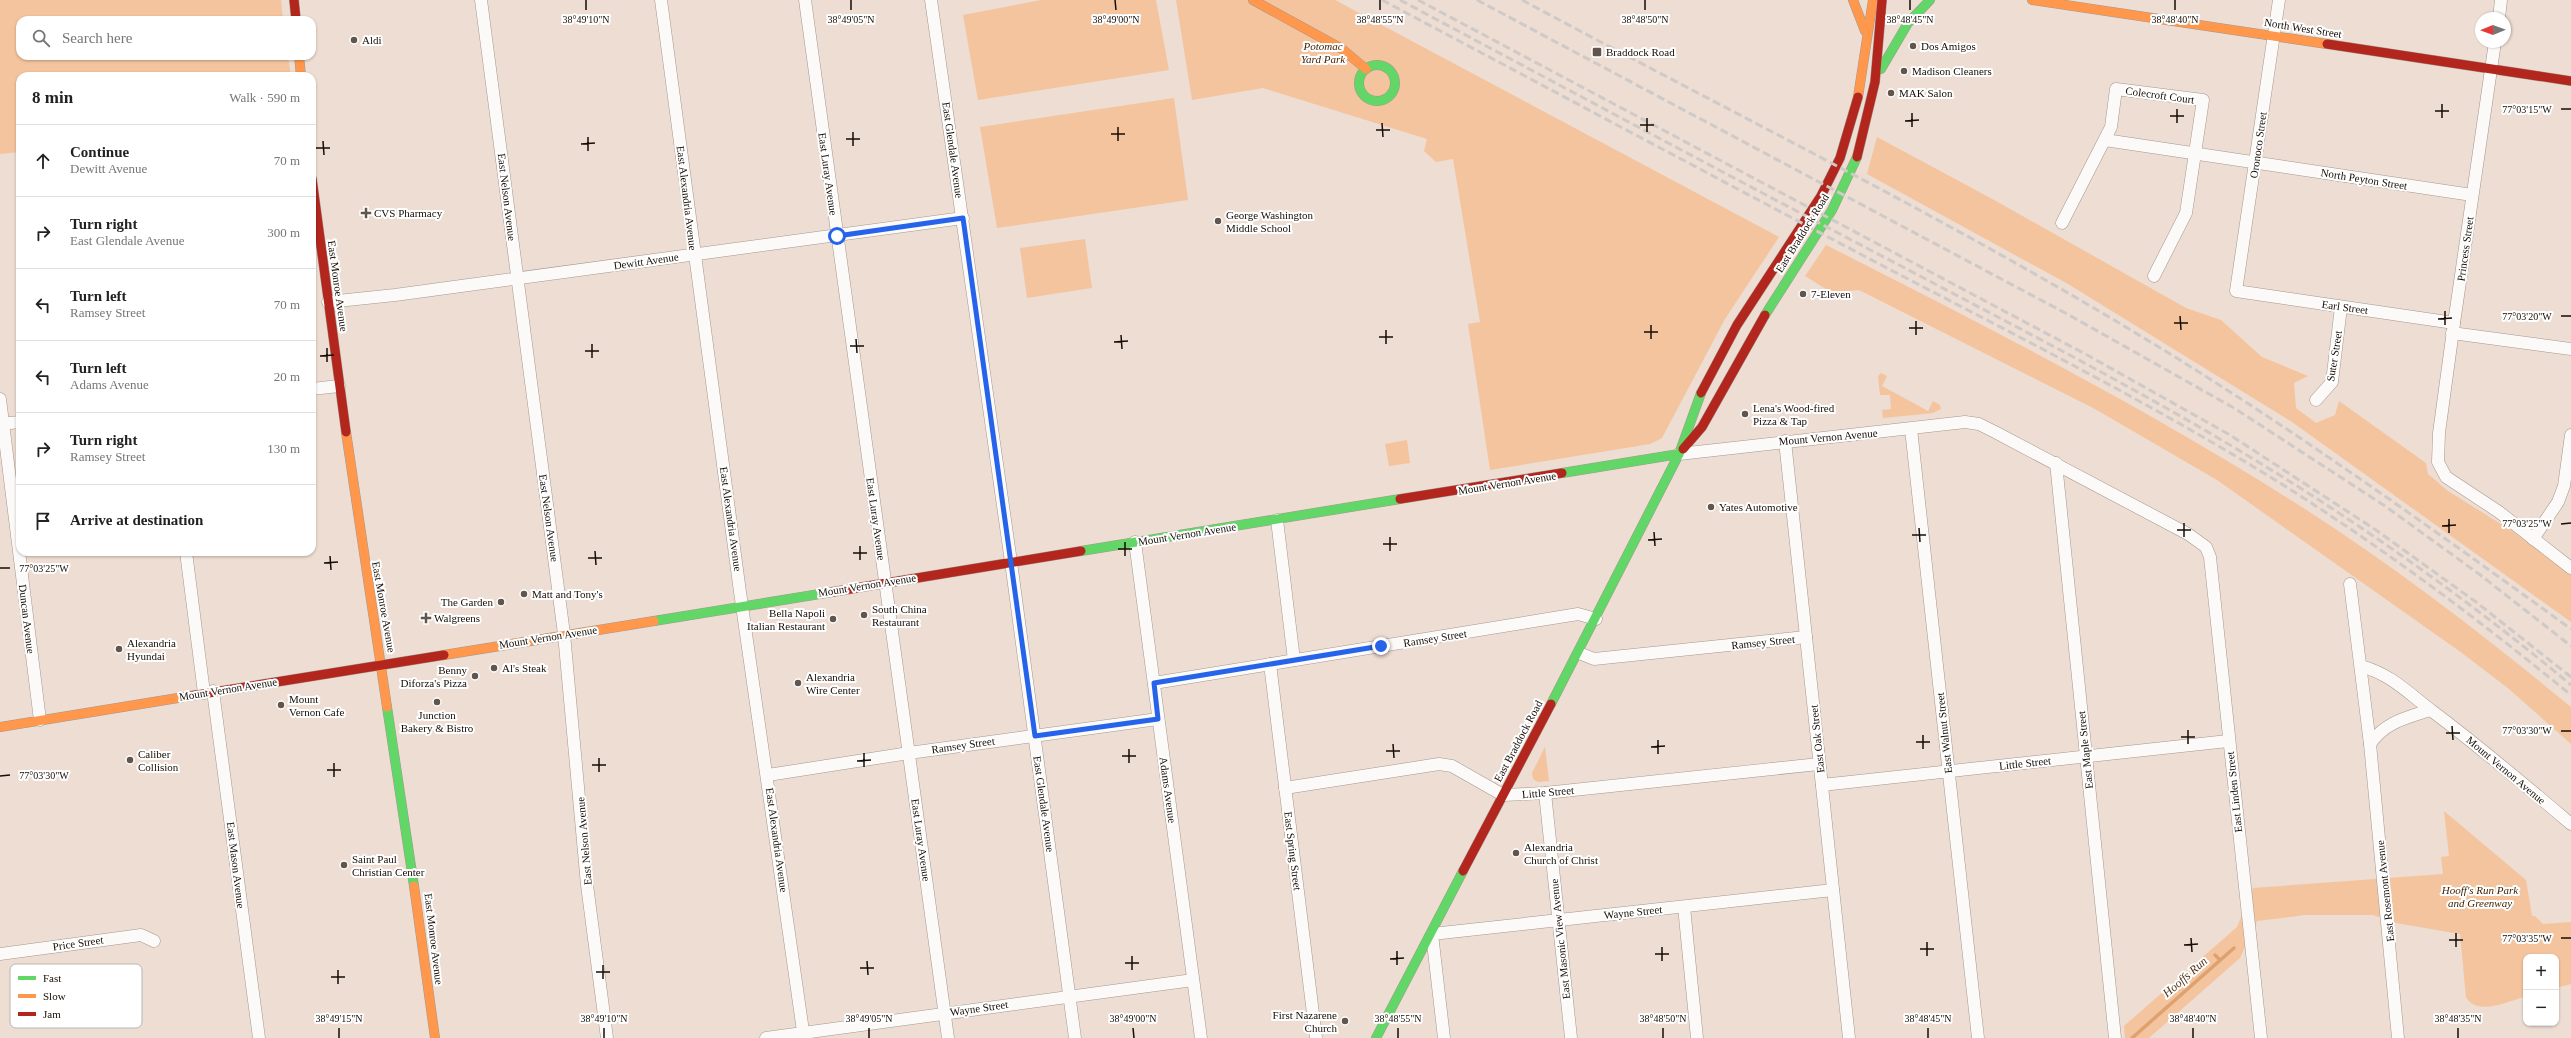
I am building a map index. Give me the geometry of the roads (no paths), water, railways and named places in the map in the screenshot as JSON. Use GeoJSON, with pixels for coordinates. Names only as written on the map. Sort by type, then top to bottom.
{"type":"FeatureCollection","features":[{"type":"Feature","properties":{"kind":"main road"},"geometry":{"type":"LineString","coordinates":[[294,0],[296,16]]}},
{"type":"Feature","properties":{"kind":"main road"},"geometry":{"type":"LineString","coordinates":[[1252,0],[1342,49],[1366,69]]}},
{"type":"Feature","properties":{"kind":"main road"},"geometry":{"type":"LineString","coordinates":[[1853,0],[1859,11],[1867,42]]}},
{"type":"Feature","properties":{"kind":"main road","name":"East Braddock Road"},"geometry":{"type":"LineString","coordinates":[[1376,1038],[1596,620],[1679,454],[1696,403],[1737,325],[1821,196],[1840,158],[1860,94],[1870,6],[1873,0]]}},
{"type":"Feature","properties":{"kind":"main road","name":"East Braddock Road"},"geometry":{"type":"LineString","coordinates":[[1679,454],[1702,427],[1767,311],[1832,210],[1853,170],[1874,82],[1882,0]]}},
{"type":"Feature","properties":{"kind":"main road"},"geometry":{"type":"LineString","coordinates":[[1874,82],[1903,28],[1917,11],[1930,0]]}},
{"type":"Feature","properties":{"kind":"main road","name":"North West Street"},"geometry":{"type":"LineString","coordinates":[[2032,0],[2060,2],[2571,82]]}},
{"type":"Feature","properties":{"kind":"main road"},"geometry":{"type":"LineString","coordinates":[[299,60],[301,72]]}},
{"type":"Feature","properties":{"kind":"main road"},"geometry":{"type":"LineString","coordinates":[[1377,65],[1383,66],[1392,73],[1395,84],[1392,95],[1376,102],[1370,100],[1361,92],[1359,80],[1366,69],[1377,65]]}},
{"type":"Feature","properties":{"kind":"main road","name":"East Monroe Avenue"},"geometry":{"type":"LineString","coordinates":[[316,210],[362,555],[382,664],[435,1038]]}},
{"type":"Feature","properties":{"kind":"main road","name":"Mount Vernon Avenue"},"geometry":{"type":"LineString","coordinates":[[0,726],[1679,454]]}},
{"type":"Feature","properties":{"kind":"street","name":"East Nelson Avenue"},"geometry":{"type":"LineString","coordinates":[[481,0],[564,634],[588,885],[607,1038]]}},
{"type":"Feature","properties":{"kind":"street","name":"East Alexandria Avenue"},"geometry":{"type":"LineString","coordinates":[[661,0],[742,606],[768,775],[803,1036]]}},
{"type":"Feature","properties":{"kind":"street","name":"East Luray Avenue"},"geometry":{"type":"LineString","coordinates":[[805,0],[948,1038]]}},
{"type":"Feature","properties":{"kind":"street","name":"East Glendale Avenue"},"geometry":{"type":"LineString","coordinates":[[931,0],[1011,562],[1075,1038]]}},
{"type":"Feature","properties":{"kind":"street","name":"Oronoco Street"},"geometry":{"type":"LineString","coordinates":[[2236,291],[2279,0]]}},
{"type":"Feature","properties":{"kind":"street"},"geometry":{"type":"LineString","coordinates":[[2500,12],[2502,0]]}},
{"type":"Feature","properties":{"kind":"street","name":"Princess Street"},"geometry":{"type":"LineString","coordinates":[[2494,48],[2453,328],[2438,456],[2441,470],[2446,477],[2499,512],[2533,539]]}},
{"type":"Feature","properties":{"kind":"street","name":"Colecroft Court"},"geometry":{"type":"LineString","coordinates":[[2062,223],[2111,127],[2116,89],[2203,100],[2186,213],[2154,276]]}},
{"type":"Feature","properties":{"kind":"street"},"geometry":{"type":"LineString","coordinates":[[2105,140],[2255,163]]}},
{"type":"Feature","properties":{"kind":"street","name":"North Peyton Street"},"geometry":{"type":"LineString","coordinates":[[2255,163],[2472,195]]}},
{"type":"Feature","properties":{"kind":"street","name":"Dewitt Avenue"},"geometry":{"type":"LineString","coordinates":[[328,302],[395,296],[517,278],[963,218]]}},
{"type":"Feature","properties":{"kind":"street","name":"Earl Street"},"geometry":{"type":"LineString","coordinates":[[2236,291],[2341,307],[2571,349]]}},
{"type":"Feature","properties":{"kind":"street","name":"Suter Street"},"geometry":{"type":"LineString","coordinates":[[2316,400],[2323,395],[2332,382],[2341,307]]}},
{"type":"Feature","properties":{"kind":"street"},"geometry":{"type":"LineString","coordinates":[[316,389],[339,386]]}},
{"type":"Feature","properties":{"kind":"street","name":"Duncan Avenue"},"geometry":{"type":"LineString","coordinates":[[0,399],[16,533]]}},
{"type":"Feature","properties":{"kind":"street"},"geometry":{"type":"LineString","coordinates":[[2,424],[16,422]]}},
{"type":"Feature","properties":{"kind":"street","name":"Mount Vernon Avenue"},"geometry":{"type":"LineString","coordinates":[[1679,454],[1965,422],[1979,424],[2056,463],[2188,534],[2206,547]]}},
{"type":"Feature","properties":{"kind":"street","name":"East Walnut Street"},"geometry":{"type":"LineString","coordinates":[[1911,429],[1978,1038]]}},
{"type":"Feature","properties":{"kind":"street"},"geometry":{"type":"LineString","coordinates":[[2571,435],[2564,486],[2558,502],[2533,539],[2571,568]]}},
{"type":"Feature","properties":{"kind":"street","name":"East Oak Street"},"geometry":{"type":"LineString","coordinates":[[1785,441],[1849,1038]]}},
{"type":"Feature","properties":{"kind":"street","name":"East Maple Street"},"geometry":{"type":"LineString","coordinates":[[2056,463],[2115,1038]]}},
{"type":"Feature","properties":{"kind":"street"},"geometry":{"type":"LineString","coordinates":[[1277,520],[1294,660]]}},
{"type":"Feature","properties":{"kind":"street","name":"Adams Avenue"},"geometry":{"type":"LineString","coordinates":[[1135,542],[1201,1038]]}},
{"type":"Feature","properties":{"kind":"street","name":"East Linden Street"},"geometry":{"type":"LineString","coordinates":[[2206,547],[2210,557],[2228,741],[2261,1038]]}},
{"type":"Feature","properties":{"kind":"street","name":"Duncan Avenue"},"geometry":{"type":"LineString","coordinates":[[19,556],[40,720]]}},
{"type":"Feature","properties":{"kind":"street","name":"East Mason Avenue"},"geometry":{"type":"LineString","coordinates":[[187,556],[208,692],[258,1038]]}},
{"type":"Feature","properties":{"kind":"street","name":"East Rosemont Avenue"},"geometry":{"type":"LineString","coordinates":[[2350,584],[2370,744],[2398,1038]]}},
{"type":"Feature","properties":{"kind":"street","name":"Ramsey Street"},"geometry":{"type":"LineString","coordinates":[[1154,683],[1578,614],[1596,620]]}},
{"type":"Feature","properties":{"kind":"street","name":"Ramsey Street"},"geometry":{"type":"LineString","coordinates":[[1579,653],[1594,660],[1806,637]]}},
{"type":"Feature","properties":{"kind":"street","name":"East Spring Street"},"geometry":{"type":"LineString","coordinates":[[1270,664],[1316,1038]]}},
{"type":"Feature","properties":{"kind":"street","name":"Mount Vernon Avenue"},"geometry":{"type":"LineString","coordinates":[[2361,666],[2379,671],[2409,691],[2430,710],[2477,744],[2571,824]]}},
{"type":"Feature","properties":{"kind":"street"},"geometry":{"type":"LineString","coordinates":[[2370,744],[2377,734],[2393,722],[2430,710]]}},
{"type":"Feature","properties":{"kind":"street","name":"Ramsey Street"},"geometry":{"type":"LineString","coordinates":[[768,775],[909,753],[1158,719]]}},
{"type":"Feature","properties":{"kind":"street","name":"Little Street"},"geometry":{"type":"LineString","coordinates":[[1822,785],[2228,741]]}},
{"type":"Feature","properties":{"kind":"street"},"geometry":{"type":"LineString","coordinates":[[1285,788],[1439,764],[1452,766],[1503,795]]}},
{"type":"Feature","properties":{"kind":"street","name":"Little Street"},"geometry":{"type":"LineString","coordinates":[[1503,795],[1545,793],[1819,764]]}},
{"type":"Feature","properties":{"kind":"street","name":"East Masonic View Avenue"},"geometry":{"type":"LineString","coordinates":[[1545,793],[1571,1038]]}},
{"type":"Feature","properties":{"kind":"street","name":"Wayne Street"},"geometry":{"type":"LineString","coordinates":[[1432,934],[1833,890]]}},
{"type":"Feature","properties":{"kind":"street"},"geometry":{"type":"LineString","coordinates":[[1684,907],[1697,1038]]}},
{"type":"Feature","properties":{"kind":"street"},"geometry":{"type":"LineString","coordinates":[[1432,934],[1444,1038]]}},
{"type":"Feature","properties":{"kind":"street","name":"Price Street"},"geometry":{"type":"LineString","coordinates":[[0,954],[141,935],[154,940]]}},
{"type":"Feature","properties":{"kind":"street","name":"Wayne Street"},"geometry":{"type":"LineString","coordinates":[[766,1038],[803,1036],[1070,995],[1193,980]]}},
{"type":"Feature","properties":{"kind":"waterway","name":"Hooffs Run"},"geometry":{"type":"LineString","coordinates":[[2132,1038],[2234,948]]}},
{"type":"Feature","properties":{"kind":"waterway","name":"Hooffs Run"},"geometry":{"type":"LineString","coordinates":[[2215,955],[2220,960]]}},
{"type":"Feature","properties":{"kind":"railway"},"geometry":{"type":"LineString","coordinates":[[1382,0],[1866,257],[2075,366],[2229,452],[2318,507],[2429,584],[2571,695]]}},
{"type":"Feature","properties":{"kind":"railway"},"geometry":{"type":"LineString","coordinates":[[1400,0],[2127,386],[2201,428],[2297,486],[2392,549],[2483,615],[2571,685]]}},
{"type":"Feature","properties":{"kind":"railway"},"geometry":{"type":"LineString","coordinates":[[1418,0],[2089,356],[2230,435],[2376,530],[2476,602],[2571,677]]}},
{"type":"Feature","properties":{"kind":"railway"},"geometry":{"type":"LineString","coordinates":[[1477,0],[2069,315],[2234,408],[2385,506],[2479,574],[2571,646]]}},
{"type":"Feature","properties":{"kind":"railway"},"geometry":{"type":"LineString","coordinates":[[1522,0],[1910,205],[2064,290],[2195,369],[2304,441],[2412,515],[2571,629]]}},
{"type":"Feature","properties":{"kind":"place","name":"Aldi"},"geometry":{"type":"Point","coordinates":[354,40]}},
{"type":"Feature","properties":{"kind":"place","name":"Dos Amigos"},"geometry":{"type":"Point","coordinates":[1913,46]}},
{"type":"Feature","properties":{"kind":"place","name":"Braddock Road"},"geometry":{"type":"Point","coordinates":[1597,52]}},
{"type":"Feature","properties":{"kind":"place","name":"Madison Cleaners"},"geometry":{"type":"Point","coordinates":[1904,71]}},
{"type":"Feature","properties":{"kind":"place","name":"MAK Salon"},"geometry":{"type":"Point","coordinates":[1891,93]}},
{"type":"Feature","properties":{"kind":"place","name":"CVS Pharmacy"},"geometry":{"type":"Point","coordinates":[366,213]}},
{"type":"Feature","properties":{"kind":"place","name":"George Washington Middle School"},"geometry":{"type":"Point","coordinates":[1218,221]}},
{"type":"Feature","properties":{"kind":"place","name":"7-Eleven"},"geometry":{"type":"Point","coordinates":[1803,294]}},
{"type":"Feature","properties":{"kind":"place","name":"Lena's Wood-fired Pizza & Tap"},"geometry":{"type":"Point","coordinates":[1745,414]}},
{"type":"Feature","properties":{"kind":"place","name":"Yates Automotive"},"geometry":{"type":"Point","coordinates":[1711,507]}},
{"type":"Feature","properties":{"kind":"place","name":"Matt and Tony's"},"geometry":{"type":"Point","coordinates":[524,594]}},
{"type":"Feature","properties":{"kind":"place","name":"The Garden"},"geometry":{"type":"Point","coordinates":[501,602]}},
{"type":"Feature","properties":{"kind":"place","name":"South China Restaurant"},"geometry":{"type":"Point","coordinates":[864,615]}},
{"type":"Feature","properties":{"kind":"place","name":"Walgreens"},"geometry":{"type":"Point","coordinates":[426,618]}},
{"type":"Feature","properties":{"kind":"place","name":"Bella Napoli Italian Restaurant"},"geometry":{"type":"Point","coordinates":[833,619]}},
{"type":"Feature","properties":{"kind":"place","name":"Alexandria Hyundai"},"geometry":{"type":"Point","coordinates":[119,649]}},
{"type":"Feature","properties":{"kind":"place","name":"Al's Steak"},"geometry":{"type":"Point","coordinates":[494,668]}},
{"type":"Feature","properties":{"kind":"place","name":"Benny Diforza's Pizza"},"geometry":{"type":"Point","coordinates":[475,676]}},
{"type":"Feature","properties":{"kind":"place","name":"Alexandria Wire Center"},"geometry":{"type":"Point","coordinates":[798,683]}},
{"type":"Feature","properties":{"kind":"place","name":"Junction Bakery & Bistro"},"geometry":{"type":"Point","coordinates":[437,702]}},
{"type":"Feature","properties":{"kind":"place","name":"Mount Vernon Cafe"},"geometry":{"type":"Point","coordinates":[281,705]}},
{"type":"Feature","properties":{"kind":"place","name":"Caliber Collision"},"geometry":{"type":"Point","coordinates":[130,760]}},
{"type":"Feature","properties":{"kind":"place","name":"Alexandria Church of Christ"},"geometry":{"type":"Point","coordinates":[1516,853]}},
{"type":"Feature","properties":{"kind":"place","name":"Saint Paul Christian Center"},"geometry":{"type":"Point","coordinates":[344,865]}},
{"type":"Feature","properties":{"kind":"place","name":"First Nazarene Church"},"geometry":{"type":"Point","coordinates":[1345,1021]}},
{"type":"Feature","properties":{"kind":"park label","name":"Potomac Yard Park"},"geometry":{"type":"Point","coordinates":[1323,52]}},
{"type":"Feature","properties":{"kind":"park label","name":"Hooff's Run Park and Greenway"},"geometry":{"type":"Point","coordinates":[2480,896]}}]}
